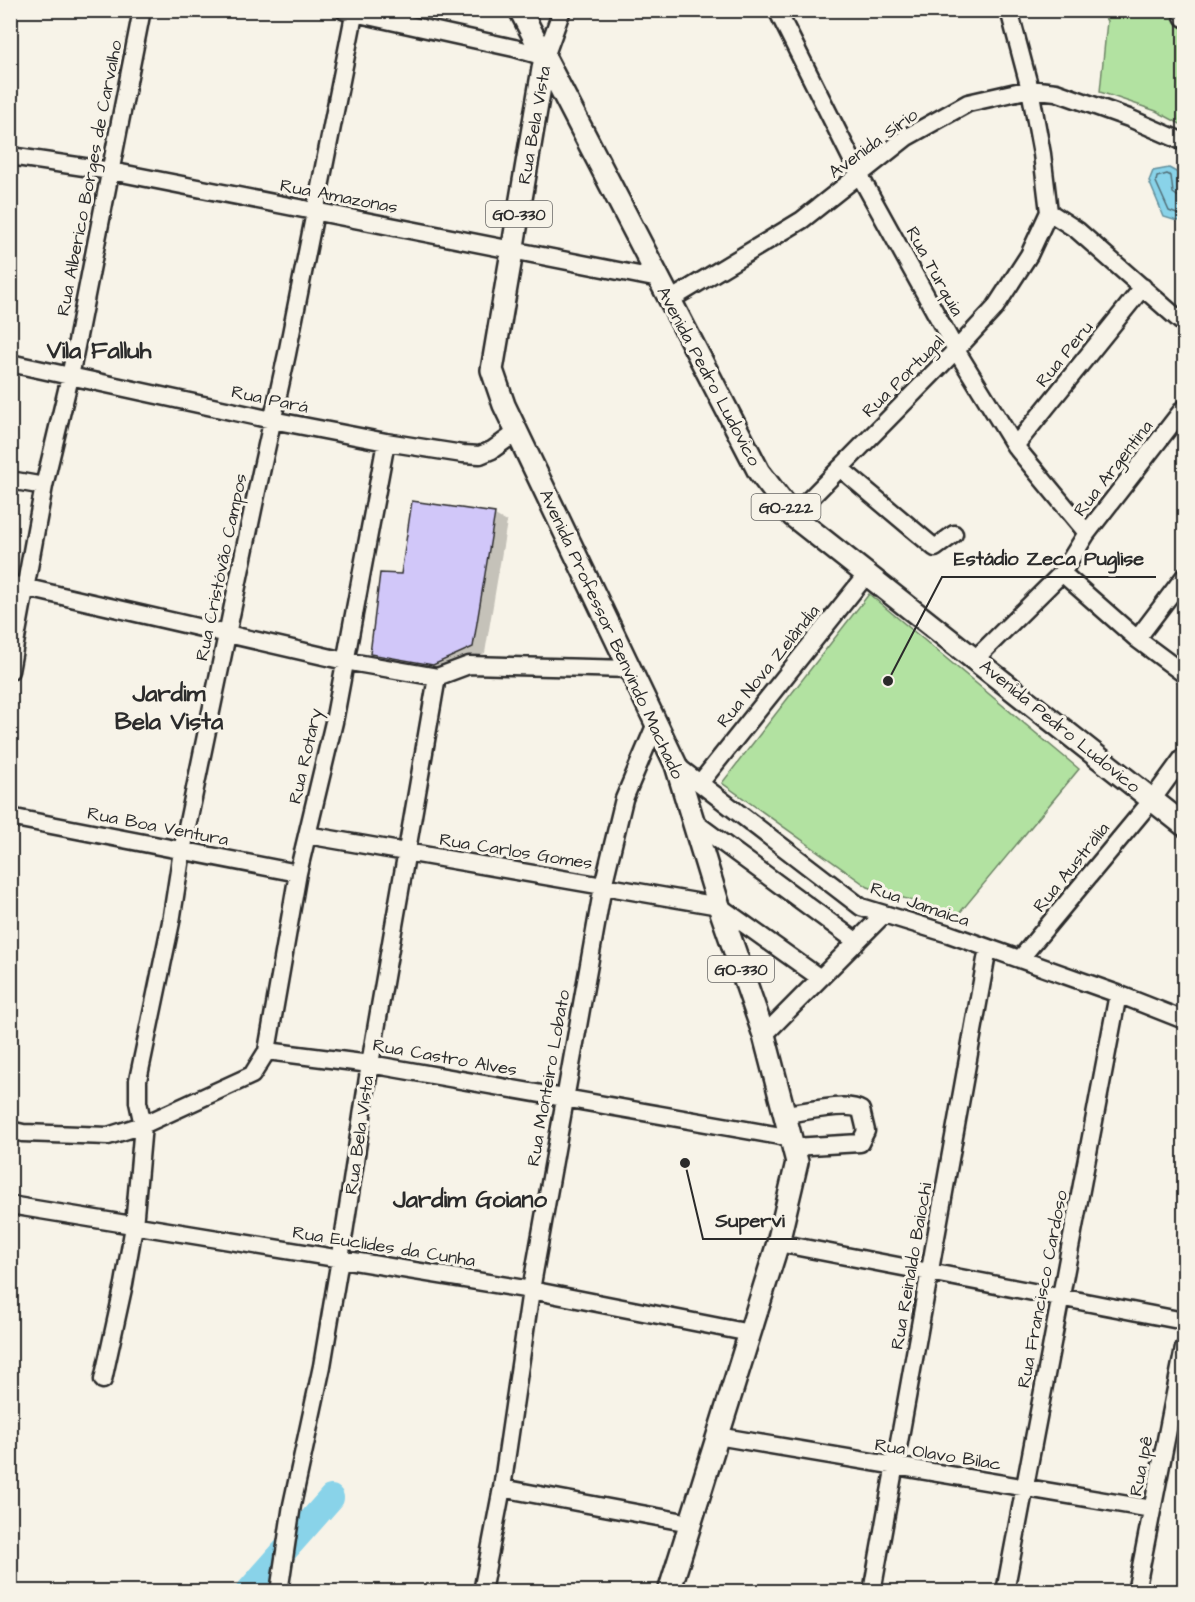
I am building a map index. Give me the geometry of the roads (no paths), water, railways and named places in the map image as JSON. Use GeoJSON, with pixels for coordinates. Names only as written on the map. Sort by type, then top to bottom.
{"type":"FeatureCollection","features":[{"type":"Feature","properties":{"kind":"main road","name":"Avenida Pedro Ludovico"},"geometry":{"type":"LineString","coordinates":[[520,10],[759,472],[793,516],[1185,825]]}},
{"type":"Feature","properties":{"kind":"main road","name":"Rua Bela Vista"},"geometry":{"type":"LineString","coordinates":[[492,370],[545,57]]}},
{"type":"Feature","properties":{"kind":"main road","name":"Avenida Professor Benvindo Machado"},"geometry":{"type":"LineString","coordinates":[[492,370],[504,405],[657,721],[676,765],[719,906],[764,1035],[797,1162],[778,1243],[669,1592]]}},
{"type":"Feature","properties":{"kind":"street","name":"Rua Alberico Borges de Carvalho"},"geometry":{"type":"LineString","coordinates":[[10,671],[19,586],[70,377],[142,10]]}},
{"type":"Feature","properties":{"kind":"street","name":"GO-330"},"geometry":{"type":"LineString","coordinates":[[545,57],[562,10]]}},
{"type":"Feature","properties":{"kind":"street","name":"Rua Turquia"},"geometry":{"type":"LineString","coordinates":[[777,10],[860,176],[956,350],[1015,446],[1087,533]]}},
{"type":"Feature","properties":{"kind":"street"},"geometry":{"type":"LineString","coordinates":[[1009,10],[1030,89],[1042,154],[1049,212],[1077,230],[1185,324]]}},
{"type":"Feature","properties":{"kind":"street"},"geometry":{"type":"LineString","coordinates":[[1180,10],[1185,18]]}},
{"type":"Feature","properties":{"kind":"street"},"geometry":{"type":"LineString","coordinates":[[352,11],[545,57]]}},
{"type":"Feature","properties":{"kind":"street","name":"Rua Cristóvão Campos"},"geometry":{"type":"LineString","coordinates":[[103,1380],[134,1226],[143,1125],[138,1102],[138,1080],[171,922],[182,851],[287,354],[352,11]]}},
{"type":"Feature","properties":{"kind":"street","name":"Avenida Sírio"},"geometry":{"type":"LineString","coordinates":[[670,300],[802,220],[908,138],[968,104],[1030,89],[1056,92],[1129,118],[1185,142]]}},
{"type":"Feature","properties":{"kind":"street","name":"Rua Amazonas"},"geometry":{"type":"LineString","coordinates":[[10,156],[111,171],[659,279]]}},
{"type":"Feature","properties":{"kind":"street","name":"Rua Portugal"},"geometry":{"type":"LineString","coordinates":[[793,516],[994,309],[1029,255],[1049,212]]}},
{"type":"Feature","properties":{"kind":"street","name":"Rua Peru"},"geometry":{"type":"LineString","coordinates":[[1015,446],[1143,286]]}},
{"type":"Feature","properties":{"kind":"street","name":"Rua Pará"},"geometry":{"type":"LineString","coordinates":[[10,363],[272,420],[463,454],[480,455],[492,450],[517,432]]}},
{"type":"Feature","properties":{"kind":"street","name":"Rua Argentina"},"geometry":{"type":"LineString","coordinates":[[975,658],[1062,573],[1087,533],[1185,408]]}},
{"type":"Feature","properties":{"kind":"street","name":"Rua Rotary"},"geometry":{"type":"LineString","coordinates":[[143,1125],[252,1075],[267,1051],[298,873],[334,722],[386,442]]}},
{"type":"Feature","properties":{"kind":"street"},"geometry":{"type":"LineString","coordinates":[[840,468],[935,548],[954,534]]}},
{"type":"Feature","properties":{"kind":"street"},"geometry":{"type":"LineString","coordinates":[[10,480],[44,486]]}},
{"type":"Feature","properties":{"kind":"street"},"geometry":{"type":"LineString","coordinates":[[1062,573],[1137,639],[1185,675]]}},
{"type":"Feature","properties":{"kind":"street","name":"Rua Nova Zelândia"},"geometry":{"type":"LineString","coordinates":[[700,783],[867,574]]}},
{"type":"Feature","properties":{"kind":"street"},"geometry":{"type":"LineString","coordinates":[[1137,639],[1185,577]]}},
{"type":"Feature","properties":{"kind":"street"},"geometry":{"type":"LineString","coordinates":[[19,586],[345,661],[437,677],[469,665],[631,669]]}},
{"type":"Feature","properties":{"kind":"street","name":"Rua Bela Vista"},"geometry":{"type":"LineString","coordinates":[[279,1592],[292,1504],[322,1366],[369,1064],[437,677]]}},
{"type":"Feature","properties":{"kind":"street","name":"Rua Monteiro Lobato"},"geometry":{"type":"LineString","coordinates":[[482,1592],[502,1488],[531,1290],[564,1097],[603,886],[624,799],[657,721]]}},
{"type":"Feature","properties":{"kind":"street","name":"Rua Austrália"},"geometry":{"type":"LineString","coordinates":[[1020,959],[1152,800],[1185,756]]}},
{"type":"Feature","properties":{"kind":"street","name":"Rua Jamaica"},"geometry":{"type":"LineString","coordinates":[[676,765],[861,907],[1020,959],[1185,1020]]}},
{"type":"Feature","properties":{"kind":"street","name":"Rua Boa Ventura"},"geometry":{"type":"LineString","coordinates":[[10,817],[298,873]]}},
{"type":"Feature","properties":{"kind":"street"},"geometry":{"type":"LineString","coordinates":[[693,821],[857,942]]}},
{"type":"Feature","properties":{"kind":"street","name":"Rua Carlos Gomes"},"geometry":{"type":"LineString","coordinates":[[307,835],[719,906]]}},
{"type":"Feature","properties":{"kind":"street"},"geometry":{"type":"LineString","coordinates":[[719,906],[820,978]]}},
{"type":"Feature","properties":{"kind":"street"},"geometry":{"type":"LineString","coordinates":[[764,1035],[884,914]]}},
{"type":"Feature","properties":{"kind":"street","name":"Rua Reinaldo Baiochi"},"geometry":{"type":"LineString","coordinates":[[872,1592],[988,948]]}},
{"type":"Feature","properties":{"kind":"street","name":"Rua Francisco Cardoso"},"geometry":{"type":"LineString","coordinates":[[1005,1592],[1118,994]]}},
{"type":"Feature","properties":{"kind":"street","name":"Rua Castro Alves"},"geometry":{"type":"LineString","coordinates":[[267,1051],[369,1064],[564,1097],[793,1143],[860,1143],[866,1131],[861,1110],[855,1106],[786,1114]]}},
{"type":"Feature","properties":{"kind":"street"},"geometry":{"type":"LineString","coordinates":[[10,1130],[23,1133],[108,1136],[143,1125]]}},
{"type":"Feature","properties":{"kind":"street","name":"Rua Euclides da Cunha"},"geometry":{"type":"LineString","coordinates":[[10,1205],[531,1290],[750,1333]]}},
{"type":"Feature","properties":{"kind":"street"},"geometry":{"type":"LineString","coordinates":[[778,1243],[1185,1321]]}},
{"type":"Feature","properties":{"kind":"street","name":"Rua Ipê"},"geometry":{"type":"LineString","coordinates":[[1136,1592],[1185,1348]]}},
{"type":"Feature","properties":{"kind":"street","name":"Rua Olavo Bilac"},"geometry":{"type":"LineString","coordinates":[[717,1436],[1152,1509]]}},
{"type":"Feature","properties":{"kind":"street"},"geometry":{"type":"LineString","coordinates":[[502,1488],[690,1523]]}},
{"type":"Feature","properties":{"kind":"water"},"geometry":{"type":"Polygon","coordinates":[[[1169,168],[1178,173],[1178,189],[1184,194],[1184,220],[1177,221],[1164,217],[1149,181],[1153,171],[1169,168]]]}},
{"type":"Feature","properties":{"kind":"waterway"},"geometry":{"type":"LineString","coordinates":[[248,1592],[331,1498]]}},
{"type":"Feature","properties":{"kind":"place","name":"Estádio Zeca Puglise"},"geometry":{"type":"Point","coordinates":[888,681]}},
{"type":"Feature","properties":{"kind":"place","name":"Supervi"},"geometry":{"type":"Point","coordinates":[685,1163]}},
{"type":"Feature","properties":{"kind":"district","name":"Vila Falluh"},"geometry":{"type":"Point","coordinates":[99,350]}},
{"type":"Feature","properties":{"kind":"district","name":"Jardim Bela Vista"},"geometry":{"type":"Point","coordinates":[169,707]}},
{"type":"Feature","properties":{"kind":"district","name":"Jardim Goiano"},"geometry":{"type":"Point","coordinates":[470,1199]}}]}
